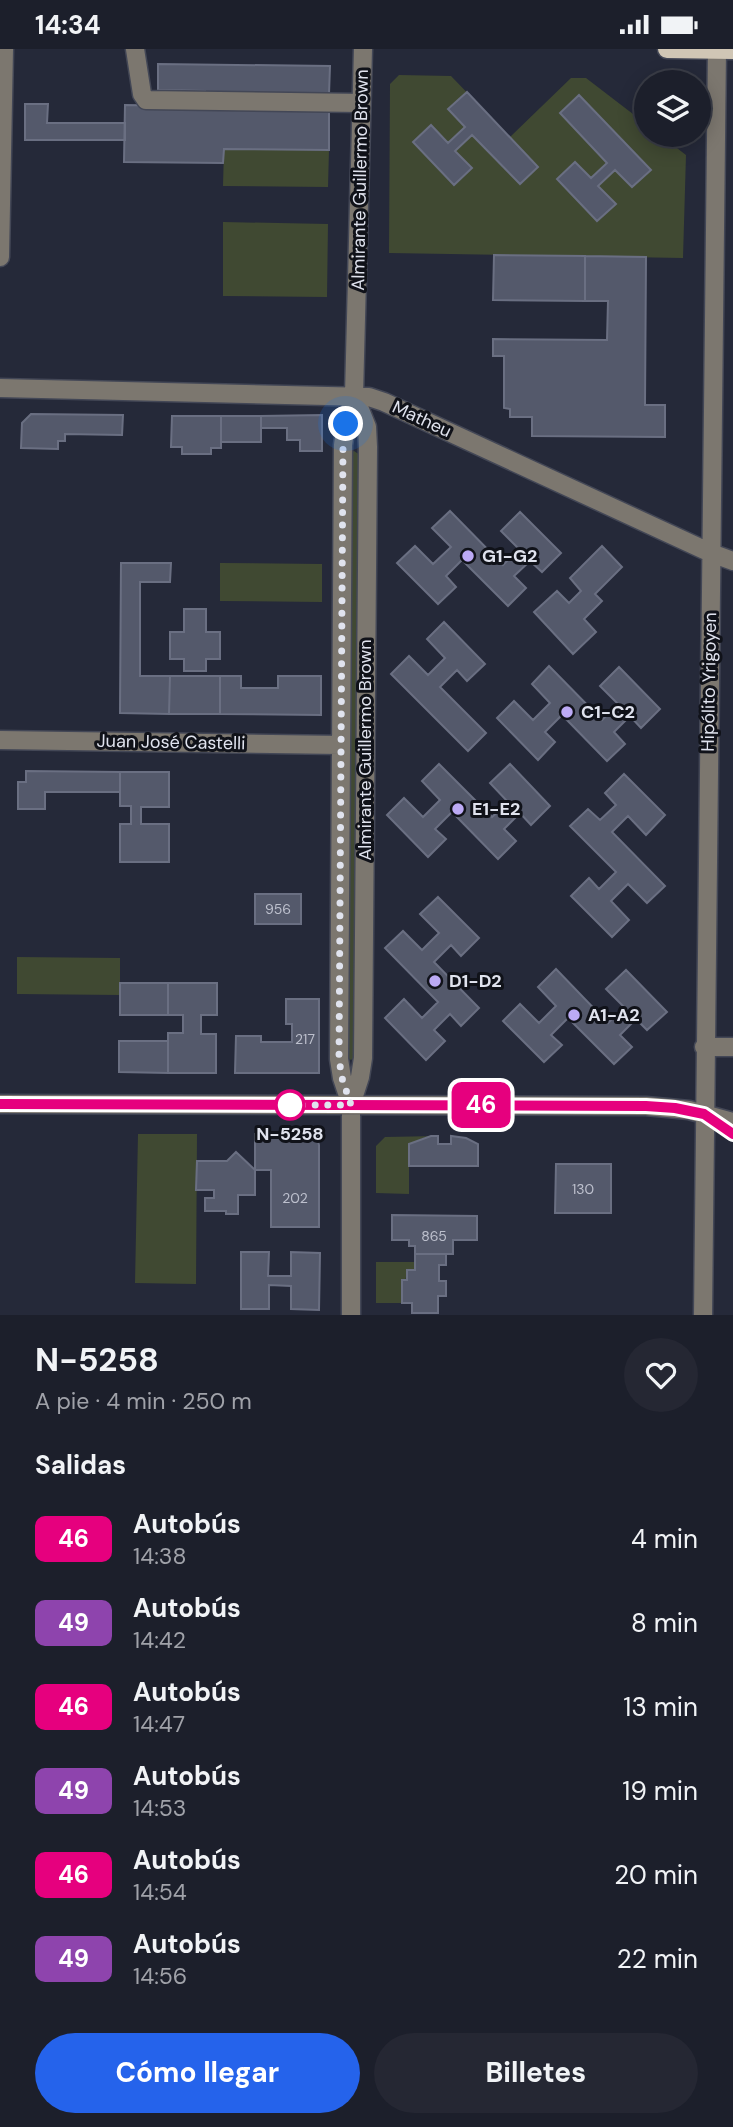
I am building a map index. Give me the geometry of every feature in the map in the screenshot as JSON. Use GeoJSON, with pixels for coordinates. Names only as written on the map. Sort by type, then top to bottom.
{"type":"FeatureCollection","features":[{"type":"Feature","properties":{"kind":"main road"},"geometry":{"type":"LineString","coordinates":[[667,49],[733,50]]}},
{"type":"Feature","properties":{"kind":"street"},"geometry":{"type":"LineString","coordinates":[[0,257],[4,49]]}},
{"type":"Feature","properties":{"kind":"street"},"geometry":{"type":"LineString","coordinates":[[135,49],[142,94],[146,100],[361,103]]}},
{"type":"Feature","properties":{"kind":"street","name":"Almirante Guillermo Brown"},"geometry":{"type":"LineString","coordinates":[[351,1105],[339,1059],[343,445],[355,395],[363,49]]}},
{"type":"Feature","properties":{"kind":"street","name":"Hipólito Yrigoyen"},"geometry":{"type":"LineString","coordinates":[[703,1315],[717,49]]}},
{"type":"Feature","properties":{"kind":"street"},"geometry":{"type":"LineString","coordinates":[[714,288],[733,288]]}},
{"type":"Feature","properties":{"kind":"street","name":"Matheu"},"geometry":{"type":"LineString","coordinates":[[0,388],[355,395],[384,401],[733,561]]}},
{"type":"Feature","properties":{"kind":"street","name":"Almirante Guillermo Brown"},"geometry":{"type":"LineString","coordinates":[[351,1315],[351,1105],[363,1058],[368,461],[367,427],[355,395]]}},
{"type":"Feature","properties":{"kind":"street","name":"Juan José Castelli"},"geometry":{"type":"LineString","coordinates":[[0,740],[341,745]]}},
{"type":"Feature","properties":{"kind":"street"},"geometry":{"type":"LineString","coordinates":[[704,1047],[733,1047]]}},
{"type":"Feature","properties":{"kind":"street"},"geometry":{"type":"LineString","coordinates":[[0,1104],[646,1106],[675,1108],[733,1122]]}},
{"type":"Feature","properties":{"kind":"street"},"geometry":{"type":"LineString","coordinates":[[704,1114],[733,1134]]}},
{"type":"Feature","properties":{"kind":"green space"},"geometry":{"type":"Polygon","coordinates":[[[399,75],[451,76],[510,137],[571,78],[586,78],[634,115],[634,147],[676,147],[686,155],[683,258],[389,253],[390,84],[399,75]]]}},
{"type":"Feature","properties":{"kind":"green space"},"geometry":{"type":"Polygon","coordinates":[[[224,149],[329,150],[328,187],[223,186],[224,149]]]}},
{"type":"Feature","properties":{"kind":"green space"},"geometry":{"type":"Polygon","coordinates":[[[223,222],[328,224],[327,297],[223,296],[223,222]]]}},
{"type":"Feature","properties":{"kind":"green space"},"geometry":{"type":"Polygon","coordinates":[[[354,451],[360,455],[357,1055],[351,1060],[347,1057],[354,451]]]}},
{"type":"Feature","properties":{"kind":"green space"},"geometry":{"type":"Polygon","coordinates":[[[220,563],[322,564],[322,602],[220,601],[220,563]]]}},
{"type":"Feature","properties":{"kind":"green space"},"geometry":{"type":"Polygon","coordinates":[[[17,957],[120,958],[120,995],[17,994],[17,957]]]}},
{"type":"Feature","properties":{"kind":"green space"},"geometry":{"type":"Polygon","coordinates":[[[138,1134],[197,1134],[196,1284],[135,1283],[138,1134]]]}},
{"type":"Feature","properties":{"kind":"green space"},"geometry":{"type":"Polygon","coordinates":[[[438,1136],[409,1144],[409,1194],[376,1193],[376,1146],[385,1137],[438,1136]]]}},
{"type":"Feature","properties":{"kind":"green space"},"geometry":{"type":"Polygon","coordinates":[[[376,1262],[415,1262],[415,1270],[407,1270],[402,1303],[376,1303],[376,1262]]]}},
{"type":"Feature","properties":{"kind":"building"},"geometry":{"type":"Polygon","coordinates":[[[158,64],[330,66],[329,94],[281,93],[281,107],[205,106],[205,91],[158,90],[158,64]]]}},
{"type":"Feature","properties":{"kind":"building"},"geometry":{"type":"Polygon","coordinates":[[[467,92],[538,167],[520,184],[472,135],[455,151],[472,168],[454,185],[413,142],[431,125],[448,143],[465,127],[448,109],[467,92]]]}},
{"type":"Feature","properties":{"kind":"building"},"geometry":{"type":"Polygon","coordinates":[[[579,95],[651,170],[632,187],[615,170],[598,186],[616,204],[597,221],[557,179],[575,162],[591,178],[607,163],[560,113],[579,95]]]}},
{"type":"Feature","properties":{"kind":"building"},"geometry":{"type":"Polygon","coordinates":[[[25,104],[48,104],[47,123],[125,123],[125,140],[25,140],[25,104]]]}},
{"type":"Feature","properties":{"kind":"building"},"geometry":{"type":"Polygon","coordinates":[[[125,105],[329,108],[329,150],[224,149],[223,163],[124,162],[125,105]]]}},
{"type":"Feature","properties":{"kind":"building"},"geometry":{"type":"Polygon","coordinates":[[[494,255],[585,256],[585,301],[493,300],[494,255]]]}},
{"type":"Feature","properties":{"kind":"building"},"geometry":{"type":"Polygon","coordinates":[[[585,256],[646,257],[645,405],[665,405],[665,437],[532,436],[532,417],[510,417],[510,409],[504,408],[504,356],[493,356],[493,339],[607,340],[608,301],[585,301],[585,256]]]}},
{"type":"Feature","properties":{"kind":"building"},"geometry":{"type":"Polygon","coordinates":[[[31,414],[123,415],[122,435],[65,434],[65,441],[58,441],[58,449],[21,448],[22,423],[31,414]]]}},
{"type":"Feature","properties":{"kind":"building"},"geometry":{"type":"Polygon","coordinates":[[[322,415],[322,451],[300,451],[300,440],[287,440],[287,428],[261,428],[261,416],[322,415]]]}},
{"type":"Feature","properties":{"kind":"building"},"geometry":{"type":"Polygon","coordinates":[[[172,416],[221,416],[221,448],[211,448],[211,454],[182,454],[182,447],[171,447],[172,416]]]}},
{"type":"Feature","properties":{"kind":"building"},"geometry":{"type":"Polygon","coordinates":[[[221,416],[261,416],[261,442],[221,442],[221,416]]]}},
{"type":"Feature","properties":{"kind":"building","name":"G1-G2"},"geometry":{"type":"Polygon","coordinates":[[[450,511],[503,565],[519,549],[501,531],[520,512],[561,553],[542,572],[530,561],[514,576],[526,588],[508,606],[462,560],[446,576],[456,587],[438,604],[397,563],[415,546],[433,564],[451,547],[432,528],[450,511]]]}},
{"type":"Feature","properties":{"kind":"building"},"geometry":{"type":"Polygon","coordinates":[[[602,546],[622,567],[595,594],[602,601],[584,619],[596,632],[573,654],[534,612],[557,591],[569,603],[581,591],[570,578],[602,546]]]}},
{"type":"Feature","properties":{"kind":"building"},"geometry":{"type":"Polygon","coordinates":[[[121,563],[171,563],[170,582],[140,582],[140,676],[170,676],[169,714],[120,713],[121,563]]]}},
{"type":"Feature","properties":{"kind":"building"},"geometry":{"type":"Polygon","coordinates":[[[184,609],[206,609],[206,632],[220,632],[220,659],[206,659],[206,671],[184,671],[184,659],[170,659],[170,632],[184,632],[184,609]]]}},
{"type":"Feature","properties":{"kind":"building"},"geometry":{"type":"Polygon","coordinates":[[[444,622],[485,664],[467,681],[457,670],[440,687],[486,733],[468,751],[391,674],[409,656],[428,675],[445,658],[427,639],[444,622]]]}},
{"type":"Feature","properties":{"kind":"building","name":"C1-C2"},"geometry":{"type":"Polygon","coordinates":[[[549,666],[602,720],[618,704],[600,686],[619,667],[660,709],[641,728],[630,716],[614,732],[625,744],[607,761],[562,715],[545,732],[555,742],[538,760],[497,718],[514,701],[533,720],[550,703],[532,684],[549,666]]]}},
{"type":"Feature","properties":{"kind":"building"},"geometry":{"type":"Polygon","coordinates":[[[170,676],[220,676],[220,714],[169,714],[170,676]]]}},
{"type":"Feature","properties":{"kind":"building"},"geometry":{"type":"Polygon","coordinates":[[[220,676],[241,676],[241,688],[278,688],[278,676],[321,676],[321,715],[220,714],[220,676]]]}},
{"type":"Feature","properties":{"kind":"building","name":"E1-E2"},"geometry":{"type":"Polygon","coordinates":[[[439,764],[492,817],[508,802],[490,783],[510,764],[550,806],[531,825],[520,813],[504,829],[516,841],[498,859],[452,812],[435,829],[446,839],[428,857],[387,815],[404,798],[423,817],[440,800],[422,781],[439,764]]]}},
{"type":"Feature","properties":{"kind":"building"},"geometry":{"type":"Polygon","coordinates":[[[26,771],[120,772],[120,792],[45,792],[45,809],[18,809],[18,782],[26,782],[26,771]]]}},
{"type":"Feature","properties":{"kind":"building"},"geometry":{"type":"Polygon","coordinates":[[[120,772],[169,772],[169,807],[141,807],[141,824],[169,824],[169,862],[120,862],[120,824],[131,824],[131,806],[120,806],[120,772]]]}},
{"type":"Feature","properties":{"kind":"building"},"geometry":{"type":"Polygon","coordinates":[[[624,774],[665,815],[646,835],[628,816],[612,832],[665,886],[647,903],[628,884],[611,901],[629,920],[612,937],[571,896],[589,878],[599,889],[616,872],[570,826],[588,809],[600,820],[616,805],[605,793],[624,774]]]}},
{"type":"Feature","properties":{"kind":"building"},"geometry":{"type":"Polygon","coordinates":[[[255,894],[301,894],[301,924],[255,924],[255,894]]]}},
{"type":"Feature","properties":{"kind":"building","name":"D1-D2"},"geometry":{"type":"Polygon","coordinates":[[[438,897],[479,938],[461,956],[451,945],[434,962],[479,1008],[461,1026],[450,1014],[434,1030],[445,1041],[426,1060],[385,1018],[404,999],[422,1018],[438,1002],[385,948],[403,931],[422,950],[439,933],[420,914],[438,897]]]}},
{"type":"Feature","properties":{"kind":"building","name":"A1-A2"},"geometry":{"type":"Polygon","coordinates":[[[556,969],[608,1023],[624,1007],[606,989],[626,970],[667,1012],[647,1030],[636,1019],[620,1035],[632,1047],[614,1064],[568,1018],[551,1035],[562,1045],[544,1062],[503,1021],[520,1004],[539,1023],[556,1006],[538,987],[556,969]]]}},
{"type":"Feature","properties":{"kind":"building"},"geometry":{"type":"Polygon","coordinates":[[[120,983],[168,983],[168,1015],[120,1015],[120,983]]]}},
{"type":"Feature","properties":{"kind":"building"},"geometry":{"type":"Polygon","coordinates":[[[168,983],[217,983],[217,1015],[201,1015],[201,1034],[216,1034],[216,1073],[168,1073],[168,1033],[183,1033],[183,1015],[168,1015],[168,983]]]}},
{"type":"Feature","properties":{"kind":"building"},"geometry":{"type":"Polygon","coordinates":[[[286,999],[319,999],[319,1073],[235,1073],[236,1036],[261,1036],[261,1042],[292,1042],[292,1024],[286,1024],[286,999]]]}},
{"type":"Feature","properties":{"kind":"building"},"geometry":{"type":"Polygon","coordinates":[[[119,1041],[168,1041],[168,1073],[119,1072],[119,1041]]]}},
{"type":"Feature","properties":{"kind":"building"},"geometry":{"type":"Polygon","coordinates":[[[255,1134],[309,1134],[317,1137],[319,1227],[271,1227],[271,1170],[255,1170],[255,1134]]]}},
{"type":"Feature","properties":{"kind":"building"},"geometry":{"type":"Polygon","coordinates":[[[438,1136],[438,1144],[451,1144],[451,1136],[466,1138],[478,1144],[478,1166],[409,1166],[409,1144],[438,1136]]]}},
{"type":"Feature","properties":{"kind":"building"},"geometry":{"type":"Polygon","coordinates":[[[236,1152],[255,1170],[255,1195],[238,1195],[238,1214],[205,1211],[205,1198],[214,1198],[214,1190],[196,1190],[197,1161],[227,1161],[236,1152]]]}},
{"type":"Feature","properties":{"kind":"building"},"geometry":{"type":"Polygon","coordinates":[[[556,1164],[611,1164],[611,1213],[555,1213],[556,1164]]]}},
{"type":"Feature","properties":{"kind":"building"},"geometry":{"type":"Polygon","coordinates":[[[392,1215],[477,1216],[477,1240],[453,1240],[453,1254],[415,1254],[415,1246],[409,1246],[409,1240],[392,1240],[392,1215]]]}},
{"type":"Feature","properties":{"kind":"building"},"geometry":{"type":"Polygon","coordinates":[[[241,1252],[269,1252],[268,1276],[291,1276],[291,1252],[320,1253],[319,1310],[291,1309],[291,1286],[269,1285],[269,1309],[241,1309],[241,1252]]]}},
{"type":"Feature","properties":{"kind":"building"},"geometry":{"type":"Polygon","coordinates":[[[415,1254],[446,1254],[446,1265],[439,1265],[439,1281],[446,1281],[446,1296],[438,1296],[438,1313],[412,1313],[412,1303],[402,1303],[402,1280],[407,1280],[407,1270],[415,1270],[415,1254]]]}},
{"type":"Feature","properties":{"kind":"bus line","name":"46"},"geometry":{"type":"LineString","coordinates":[[0,1104],[646,1106],[704,1114],[733,1134]]}},
{"type":"Feature","properties":{"kind":"place","name":"G1-G2"},"geometry":{"type":"Point","coordinates":[468,556]}},
{"type":"Feature","properties":{"kind":"place","name":"C1-C2"},"geometry":{"type":"Point","coordinates":[567,712]}},
{"type":"Feature","properties":{"kind":"place","name":"E1-E2"},"geometry":{"type":"Point","coordinates":[458,809]}},
{"type":"Feature","properties":{"kind":"place","name":"D1-D2"},"geometry":{"type":"Point","coordinates":[435,981]}},
{"type":"Feature","properties":{"kind":"place","name":"A1-A2"},"geometry":{"type":"Point","coordinates":[574,1015]}},
{"type":"Feature","properties":{"kind":"place","name":"N-5258"},"geometry":{"type":"Point","coordinates":[290,1105]}},
{"type":"Feature","properties":{"kind":"route"},"geometry":{"type":"LineString","coordinates":[[290,1105],[351,1105],[339,1059],[343,445],[346,424]]}}]}
